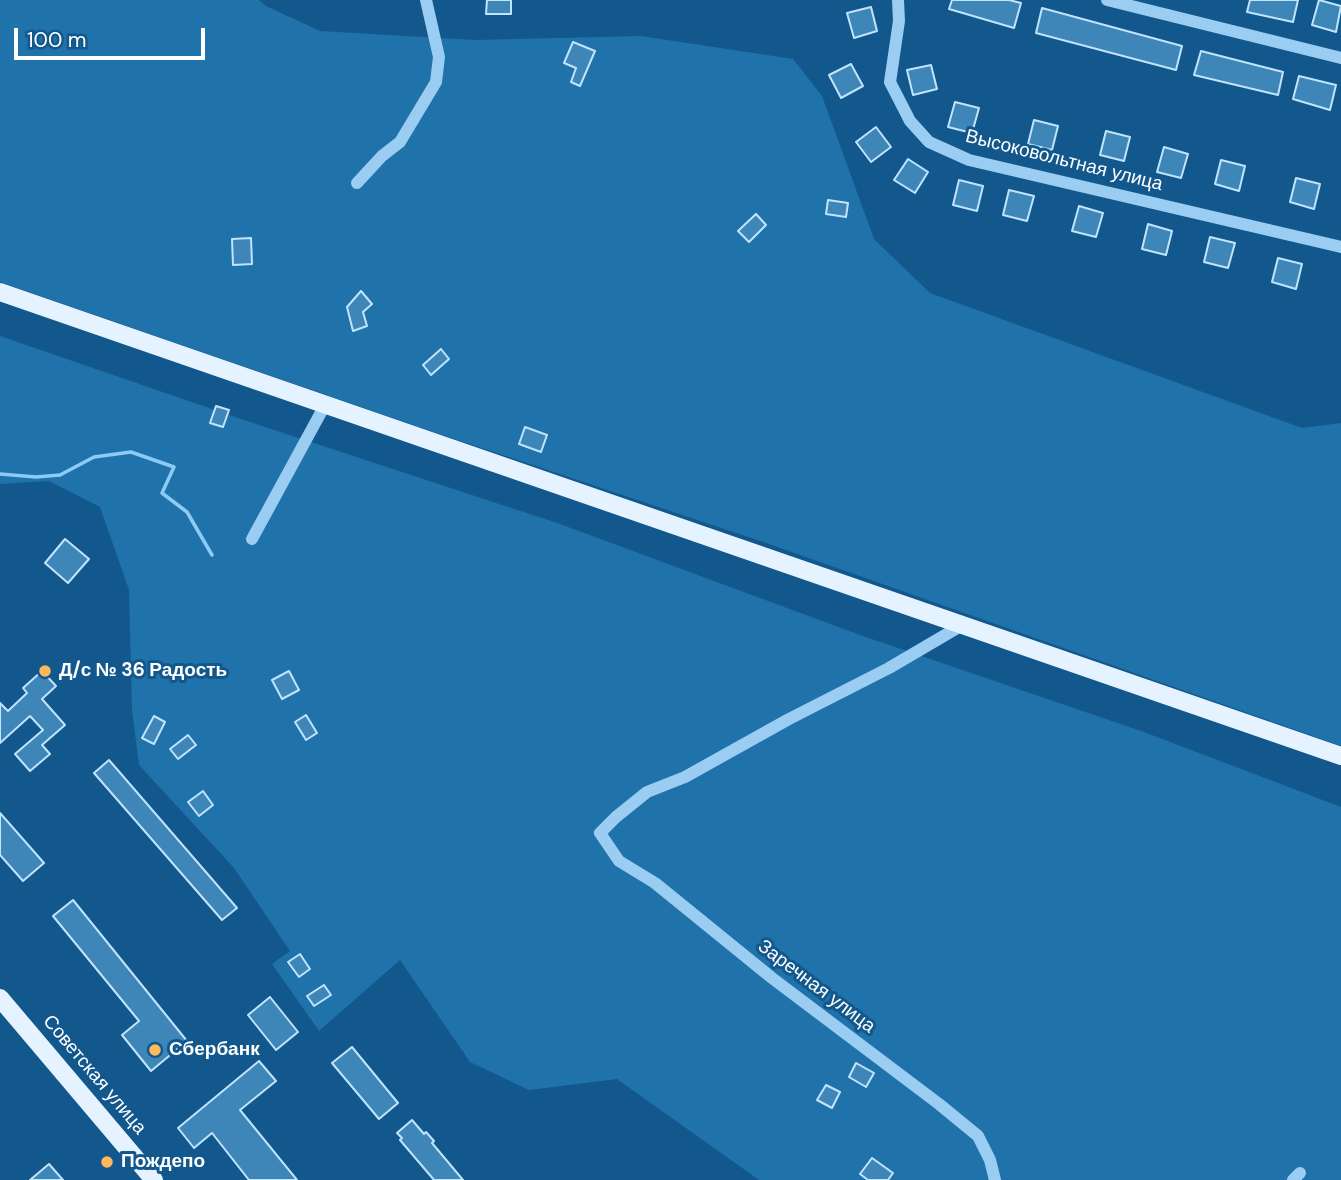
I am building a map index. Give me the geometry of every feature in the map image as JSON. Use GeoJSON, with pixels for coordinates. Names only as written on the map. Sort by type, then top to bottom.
{"type":"FeatureCollection","features":[{"type":"Feature","properties":{"kind":"main road"},"geometry":{"type":"LineString","coordinates":[[0,292],[1341,756]]}},
{"type":"Feature","properties":{"kind":"main road","name":"Советская улица"},"geometry":{"type":"LineString","coordinates":[[0,998],[154,1180]]}},
{"type":"Feature","properties":{"kind":"street"},"geometry":{"type":"LineString","coordinates":[[357,183],[382,156],[400,142],[436,82],[439,57],[426,0]]}},
{"type":"Feature","properties":{"kind":"street","name":"Высоковольтная улица"},"geometry":{"type":"LineString","coordinates":[[898,0],[899,21],[890,82],[910,121],[929,142],[969,160],[1341,247]]}},
{"type":"Feature","properties":{"kind":"street"},"geometry":{"type":"LineString","coordinates":[[1107,0],[1341,58]]}},
{"type":"Feature","properties":{"kind":"street"},"geometry":{"type":"LineString","coordinates":[[252,538],[325,405]]}},
{"type":"Feature","properties":{"kind":"street","name":"Заречная улица"},"geometry":{"type":"LineString","coordinates":[[964,624],[685,777],[647,792],[600,833],[619,861],[655,883],[772,978],[978,1136],[990,1160],[995,1180]]}},
{"type":"Feature","properties":{"kind":"shaded area"},"geometry":{"type":"Polygon","coordinates":[[[0,0],[259,0],[266,6],[320,31],[475,40],[641,36],[793,59],[822,96],[874,239],[930,293],[1302,428],[1341,423],[1341,746],[772,545],[419,427],[0,282],[0,0]]]}},
{"type":"Feature","properties":{"kind":"shaded area"},"geometry":{"type":"Polygon","coordinates":[[[0,336],[560,524],[860,635],[1144,732],[1341,807],[1341,1180],[759,1180],[617,1079],[529,1090],[470,1062],[400,960],[319,1031],[272,964],[290,951],[234,868],[139,765],[132,710],[129,590],[100,507],[49,481],[0,484],[0,336]]]}},
{"type":"Feature","properties":{"kind":"building"},"geometry":{"type":"Polygon","coordinates":[[[487,0],[511,0],[511,14],[486,14],[487,0]]]}},
{"type":"Feature","properties":{"kind":"building"},"geometry":{"type":"Polygon","coordinates":[[[952,0],[1009,0],[1021,3],[1014,28],[949,9],[952,0]]]}},
{"type":"Feature","properties":{"kind":"building"},"geometry":{"type":"Polygon","coordinates":[[[1250,0],[1298,0],[1293,22],[1247,12],[1250,0]]]}},
{"type":"Feature","properties":{"kind":"building"},"geometry":{"type":"Polygon","coordinates":[[[1319,0],[1341,6],[1336,32],[1312,25],[1319,0]]]}},
{"type":"Feature","properties":{"kind":"building"},"geometry":{"type":"Polygon","coordinates":[[[871,7],[877,31],[854,38],[847,13],[871,7]]]}},
{"type":"Feature","properties":{"kind":"building"},"geometry":{"type":"Polygon","coordinates":[[[1042,8],[1182,46],[1176,70],[1036,33],[1042,8]]]}},
{"type":"Feature","properties":{"kind":"building"},"geometry":{"type":"Polygon","coordinates":[[[573,42],[595,51],[580,86],[571,82],[576,68],[564,63],[573,42]]]}},
{"type":"Feature","properties":{"kind":"building"},"geometry":{"type":"Polygon","coordinates":[[[1201,51],[1283,72],[1278,95],[1194,75],[1201,51]]]}},
{"type":"Feature","properties":{"kind":"building"},"geometry":{"type":"Polygon","coordinates":[[[851,64],[863,86],[841,98],[829,75],[851,64]]]}},
{"type":"Feature","properties":{"kind":"building"},"geometry":{"type":"Polygon","coordinates":[[[931,65],[937,89],[913,95],[907,70],[931,65]]]}},
{"type":"Feature","properties":{"kind":"building"},"geometry":{"type":"Polygon","coordinates":[[[1299,76],[1336,85],[1330,110],[1293,99],[1299,76]]]}},
{"type":"Feature","properties":{"kind":"building"},"geometry":{"type":"Polygon","coordinates":[[[955,102],[979,108],[972,133],[948,127],[955,102]]]}},
{"type":"Feature","properties":{"kind":"building"},"geometry":{"type":"Polygon","coordinates":[[[1034,120],[1058,126],[1052,150],[1028,144],[1034,120]]]}},
{"type":"Feature","properties":{"kind":"building"},"geometry":{"type":"Polygon","coordinates":[[[876,127],[891,147],[871,162],[856,142],[876,127]]]}},
{"type":"Feature","properties":{"kind":"building"},"geometry":{"type":"Polygon","coordinates":[[[1106,131],[1130,137],[1124,161],[1100,155],[1106,131]]]}},
{"type":"Feature","properties":{"kind":"building"},"geometry":{"type":"Polygon","coordinates":[[[1164,147],[1188,154],[1181,178],[1157,172],[1164,147]]]}},
{"type":"Feature","properties":{"kind":"building"},"geometry":{"type":"Polygon","coordinates":[[[908,159],[928,172],[915,193],[894,180],[908,159]]]}},
{"type":"Feature","properties":{"kind":"building"},"geometry":{"type":"Polygon","coordinates":[[[1221,160],[1245,166],[1239,191],[1215,184],[1221,160]]]}},
{"type":"Feature","properties":{"kind":"building"},"geometry":{"type":"Polygon","coordinates":[[[1296,178],[1320,184],[1314,209],[1290,202],[1296,178]]]}},
{"type":"Feature","properties":{"kind":"building"},"geometry":{"type":"Polygon","coordinates":[[[959,180],[983,186],[977,211],[953,205],[959,180]]]}},
{"type":"Feature","properties":{"kind":"building"},"geometry":{"type":"Polygon","coordinates":[[[1009,190],[1034,196],[1027,221],[1003,215],[1009,190]]]}},
{"type":"Feature","properties":{"kind":"building"},"geometry":{"type":"Polygon","coordinates":[[[828,200],[848,203],[846,217],[826,214],[828,200]]]}},
{"type":"Feature","properties":{"kind":"building"},"geometry":{"type":"Polygon","coordinates":[[[1079,206],[1103,213],[1096,237],[1072,231],[1079,206]]]}},
{"type":"Feature","properties":{"kind":"building"},"geometry":{"type":"Polygon","coordinates":[[[756,214],[766,225],[749,242],[738,231],[756,214]]]}},
{"type":"Feature","properties":{"kind":"building"},"geometry":{"type":"Polygon","coordinates":[[[1148,224],[1172,231],[1166,255],[1142,249],[1148,224]]]}},
{"type":"Feature","properties":{"kind":"building"},"geometry":{"type":"Polygon","coordinates":[[[1210,237],[1235,243],[1228,268],[1204,262],[1210,237]]]}},
{"type":"Feature","properties":{"kind":"building"},"geometry":{"type":"Polygon","coordinates":[[[251,238],[252,264],[233,265],[232,239],[251,238]]]}},
{"type":"Feature","properties":{"kind":"building"},"geometry":{"type":"Polygon","coordinates":[[[1278,258],[1302,264],[1296,289],[1272,282],[1278,258]]]}},
{"type":"Feature","properties":{"kind":"building"},"geometry":{"type":"Polygon","coordinates":[[[361,291],[372,304],[363,312],[367,326],[353,331],[347,307],[361,291]]]}},
{"type":"Feature","properties":{"kind":"building"},"geometry":{"type":"Polygon","coordinates":[[[441,349],[449,359],[431,375],[423,365],[441,349]]]}},
{"type":"Feature","properties":{"kind":"building"},"geometry":{"type":"Polygon","coordinates":[[[216,406],[229,410],[223,427],[210,423],[216,406]]]}},
{"type":"Feature","properties":{"kind":"building"},"geometry":{"type":"Polygon","coordinates":[[[525,427],[547,435],[541,452],[519,444],[525,427]]]}},
{"type":"Feature","properties":{"kind":"building"},"geometry":{"type":"Polygon","coordinates":[[[65,539],[89,559],[68,583],[45,563],[65,539]]]}},
{"type":"Feature","properties":{"kind":"building"},"geometry":{"type":"Polygon","coordinates":[[[42,671],[56,686],[42,699],[65,725],[42,745],[50,754],[30,771],[15,754],[43,730],[30,716],[0,743],[0,703],[8,711],[27,693],[23,688],[42,671]]]}},
{"type":"Feature","properties":{"kind":"building"},"geometry":{"type":"Polygon","coordinates":[[[289,671],[299,690],[282,699],[272,680],[289,671]]]}},
{"type":"Feature","properties":{"kind":"building"},"geometry":{"type":"Polygon","coordinates":[[[306,715],[317,733],[306,740],[295,722],[306,715]]]}},
{"type":"Feature","properties":{"kind":"building"},"geometry":{"type":"Polygon","coordinates":[[[154,716],[165,722],[154,744],[142,738],[154,716]]]}},
{"type":"Feature","properties":{"kind":"building"},"geometry":{"type":"Polygon","coordinates":[[[188,735],[196,745],[178,759],[170,749],[188,735]]]}},
{"type":"Feature","properties":{"kind":"building"},"geometry":{"type":"Polygon","coordinates":[[[109,760],[237,908],[222,920],[94,773],[109,760]]]}},
{"type":"Feature","properties":{"kind":"building"},"geometry":{"type":"Polygon","coordinates":[[[203,791],[213,805],[199,816],[188,802],[203,791]]]}},
{"type":"Feature","properties":{"kind":"building"},"geometry":{"type":"Polygon","coordinates":[[[0,813],[44,863],[23,881],[0,855],[0,813]]]}},
{"type":"Feature","properties":{"kind":"building"},"geometry":{"type":"Polygon","coordinates":[[[73,900],[187,1041],[151,1071],[122,1035],[139,1021],[53,916],[73,900]]]}},
{"type":"Feature","properties":{"kind":"building"},"geometry":{"type":"Polygon","coordinates":[[[300,954],[310,969],[299,977],[288,962],[300,954]]]}},
{"type":"Feature","properties":{"kind":"building"},"geometry":{"type":"Polygon","coordinates":[[[324,985],[331,995],[314,1006],[307,996],[324,985]]]}},
{"type":"Feature","properties":{"kind":"building"},"geometry":{"type":"Polygon","coordinates":[[[270,997],[298,1032],[276,1050],[248,1015],[270,997]]]}},
{"type":"Feature","properties":{"kind":"building"},"geometry":{"type":"Polygon","coordinates":[[[352,1047],[398,1103],[379,1119],[332,1063],[352,1047]]]}},
{"type":"Feature","properties":{"kind":"building"},"geometry":{"type":"Polygon","coordinates":[[[259,1061],[276,1081],[240,1110],[297,1180],[249,1180],[212,1133],[194,1148],[178,1128],[259,1061]]]}},
{"type":"Feature","properties":{"kind":"building"},"geometry":{"type":"Polygon","coordinates":[[[856,1063],[874,1073],[866,1087],[849,1077],[856,1063]]]}},
{"type":"Feature","properties":{"kind":"building"},"geometry":{"type":"Polygon","coordinates":[[[826,1085],[840,1092],[832,1108],[817,1100],[826,1085]]]}},
{"type":"Feature","properties":{"kind":"building"},"geometry":{"type":"Polygon","coordinates":[[[412,1120],[434,1141],[432,1143],[463,1180],[434,1180],[400,1140],[402,1138],[397,1133],[412,1120]]]}},
{"type":"Feature","properties":{"kind":"building"},"geometry":{"type":"Polygon","coordinates":[[[872,1158],[893,1173],[888,1180],[868,1180],[860,1174],[872,1158]]]}},
{"type":"Feature","properties":{"kind":"building"},"geometry":{"type":"Polygon","coordinates":[[[49,1164],[63,1180],[30,1180],[49,1164]]]}},
{"type":"Feature","properties":{"kind":"waterway"},"geometry":{"type":"LineString","coordinates":[[0,474],[36,477],[60,475],[94,457],[131,452],[174,467],[162,493],[187,512],[212,555]]}},
{"type":"Feature","properties":{"kind":"place","name":"Д/с № 36 Радость"},"geometry":{"type":"Point","coordinates":[45,671]}},
{"type":"Feature","properties":{"kind":"place","name":"Сбербанк"},"geometry":{"type":"Point","coordinates":[155,1050]}},
{"type":"Feature","properties":{"kind":"place","name":"Пождепо"},"geometry":{"type":"Point","coordinates":[107,1162]}}]}
